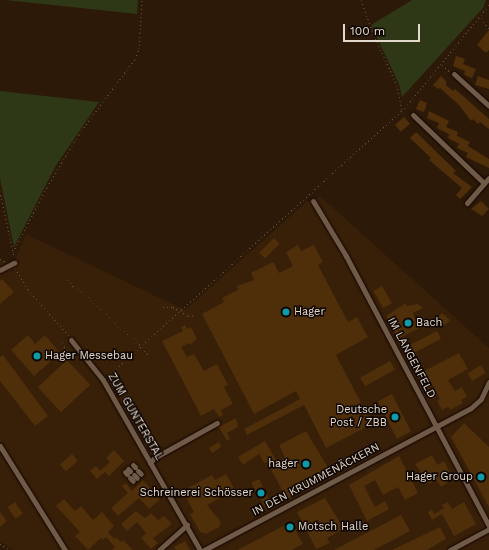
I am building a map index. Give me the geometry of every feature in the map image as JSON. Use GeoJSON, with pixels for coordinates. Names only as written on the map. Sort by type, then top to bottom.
{"type":"FeatureCollection","features":[{"type":"Feature","properties":{"kind":"street"},"geometry":{"type":"LineString","coordinates":[[454,74],[489,106]]}},
{"type":"Feature","properties":{"kind":"street"},"geometry":{"type":"LineString","coordinates":[[413,115],[484,184]]}},
{"type":"Feature","properties":{"kind":"street"},"geometry":{"type":"LineString","coordinates":[[467,203],[489,178]]}},
{"type":"Feature","properties":{"kind":"street","name":"IM LANGENFELD"},"geometry":{"type":"LineString","coordinates":[[314,201],[346,256],[489,528]]}},
{"type":"Feature","properties":{"kind":"street"},"geometry":{"type":"LineString","coordinates":[[0,270],[13,264]]}},
{"type":"Feature","properties":{"kind":"street","name":"ZUM GUNTERSTAL"},"geometry":{"type":"LineString","coordinates":[[71,340],[103,380],[200,550]]}},
{"type":"Feature","properties":{"kind":"street","name":"IN DEN KRUMMENÄCKERN"},"geometry":{"type":"LineString","coordinates":[[204,550],[437,427],[477,404],[489,382]]}},
{"type":"Feature","properties":{"kind":"street"},"geometry":{"type":"LineString","coordinates":[[150,463],[154,458],[215,424]]}},
{"type":"Feature","properties":{"kind":"street"},"geometry":{"type":"LineString","coordinates":[[0,446],[65,550]]}},
{"type":"Feature","properties":{"kind":"street"},"geometry":{"type":"LineString","coordinates":[[159,550],[187,525]]}},
{"type":"Feature","properties":{"kind":"street"},"geometry":{"type":"LineString","coordinates":[[450,550],[489,528]]}},
{"type":"Feature","properties":{"kind":"path"},"geometry":{"type":"LineString","coordinates":[[0,191],[13,252],[47,187],[79,134],[135,59],[139,49],[142,0]]}},
{"type":"Feature","properties":{"kind":"path"},"geometry":{"type":"LineString","coordinates":[[361,0],[372,31],[397,85],[402,111]]}},
{"type":"Feature","properties":{"kind":"path"},"geometry":{"type":"LineString","coordinates":[[103,380],[142,347],[402,111],[442,65],[489,6]]}},
{"type":"Feature","properties":{"kind":"path"},"geometry":{"type":"LineString","coordinates":[[480,17],[489,29]]}},
{"type":"Feature","properties":{"kind":"path"},"geometry":{"type":"LineString","coordinates":[[442,65],[454,74]]}},
{"type":"Feature","properties":{"kind":"path"},"geometry":{"type":"LineString","coordinates":[[13,264],[28,290],[71,340]]}},
{"type":"Feature","properties":{"kind":"path"},"geometry":{"type":"LineString","coordinates":[[67,280],[74,287]]}},
{"type":"Feature","properties":{"kind":"path"},"geometry":{"type":"LineString","coordinates":[[78,289],[84,295]]}},
{"type":"Feature","properties":{"kind":"path"},"geometry":{"type":"LineString","coordinates":[[88,297],[93,303]]}},
{"type":"Feature","properties":{"kind":"path"},"geometry":{"type":"LineString","coordinates":[[97,306],[102,311]]}},
{"type":"Feature","properties":{"kind":"path"},"geometry":{"type":"LineString","coordinates":[[163,307],[181,311],[188,316],[196,315]]}},
{"type":"Feature","properties":{"kind":"path"},"geometry":{"type":"LineString","coordinates":[[106,314],[111,320]]}},
{"type":"Feature","properties":{"kind":"path"},"geometry":{"type":"LineString","coordinates":[[115,323],[120,329]]}},
{"type":"Feature","properties":{"kind":"path"},"geometry":{"type":"LineString","coordinates":[[124,331],[129,336]]}},
{"type":"Feature","properties":{"kind":"path"},"geometry":{"type":"LineString","coordinates":[[134,338],[149,356]]}},
{"type":"Feature","properties":{"kind":"path"},"geometry":{"type":"LineString","coordinates":[[62,344],[70,354]]}},
{"type":"Feature","properties":{"kind":"path"},"geometry":{"type":"LineString","coordinates":[[0,544],[10,550]]}},
{"type":"Feature","properties":{"kind":"shaded area"},"geometry":{"type":"Polygon","coordinates":[[[320,196],[489,348],[489,550],[13,550],[0,542],[0,260],[13,265],[26,234],[185,310],[306,202],[313,201],[320,196]]]}},
{"type":"Feature","properties":{"kind":"green space"},"geometry":{"type":"Polygon","coordinates":[[[5,0],[138,0],[137,14],[5,0]]]}},
{"type":"Feature","properties":{"kind":"green space"},"geometry":{"type":"Polygon","coordinates":[[[412,0],[486,0],[483,8],[402,97],[399,84],[371,25],[412,0]]]}},
{"type":"Feature","properties":{"kind":"green space"},"geometry":{"type":"Polygon","coordinates":[[[0,91],[99,102],[55,167],[14,247],[0,179],[0,91]]]}},
{"type":"Feature","properties":{"kind":"building"},"geometry":{"type":"Polygon","coordinates":[[[489,30],[489,50],[486,53],[477,45],[489,30]]]}},
{"type":"Feature","properties":{"kind":"building"},"geometry":{"type":"Polygon","coordinates":[[[456,56],[465,59],[463,64],[476,69],[472,78],[464,75],[465,71],[453,66],[456,56]]]}},
{"type":"Feature","properties":{"kind":"building"},"geometry":{"type":"Polygon","coordinates":[[[441,76],[446,81],[446,85],[453,91],[455,89],[489,119],[489,129],[480,122],[478,124],[473,119],[471,121],[460,106],[440,88],[438,89],[433,85],[441,76]]]}},
{"type":"Feature","properties":{"kind":"building"},"geometry":{"type":"Polygon","coordinates":[[[478,76],[489,80],[489,89],[475,85],[478,76]]]}},
{"type":"Feature","properties":{"kind":"building"},"geometry":{"type":"Polygon","coordinates":[[[420,100],[427,103],[424,112],[416,109],[420,100]]]}},
{"type":"Feature","properties":{"kind":"building"},"geometry":{"type":"Polygon","coordinates":[[[429,111],[449,121],[446,127],[458,132],[457,136],[470,142],[468,146],[489,159],[489,168],[466,157],[468,153],[457,148],[459,144],[448,138],[449,134],[437,128],[439,123],[427,118],[429,111]]]}},
{"type":"Feature","properties":{"kind":"building"},"geometry":{"type":"Polygon","coordinates":[[[404,117],[410,124],[401,132],[395,125],[404,117]]]}},
{"type":"Feature","properties":{"kind":"building"},"geometry":{"type":"Polygon","coordinates":[[[416,132],[456,171],[453,173],[472,187],[460,199],[456,195],[462,188],[429,160],[431,158],[410,138],[416,132]]]}},
{"type":"Feature","properties":{"kind":"building"},"geometry":{"type":"Polygon","coordinates":[[[481,201],[489,209],[482,216],[471,209],[481,201]]]}},
{"type":"Feature","properties":{"kind":"building"},"geometry":{"type":"Polygon","coordinates":[[[274,238],[280,244],[265,259],[259,253],[274,238]]]}},
{"type":"Feature","properties":{"kind":"building"},"geometry":{"type":"Polygon","coordinates":[[[298,245],[301,251],[314,245],[323,262],[318,265],[348,322],[357,317],[368,337],[336,355],[372,424],[326,448],[304,405],[247,435],[244,429],[300,399],[296,391],[254,414],[202,314],[224,302],[222,298],[238,290],[237,286],[254,280],[251,273],[271,263],[274,263],[279,273],[293,266],[286,252],[298,245]]]}},
{"type":"Feature","properties":{"kind":"building"},"geometry":{"type":"Polygon","coordinates":[[[2,279],[14,292],[0,304],[0,281],[2,279]]]}},
{"type":"Feature","properties":{"kind":"building"},"geometry":{"type":"Polygon","coordinates":[[[382,286],[392,303],[383,308],[373,291],[382,286]]]}},
{"type":"Feature","properties":{"kind":"building"},"geometry":{"type":"Polygon","coordinates":[[[406,303],[407,306],[418,304],[423,308],[413,313],[419,328],[398,339],[386,316],[406,303]]]}},
{"type":"Feature","properties":{"kind":"building"},"geometry":{"type":"Polygon","coordinates":[[[442,313],[450,320],[445,325],[436,319],[442,313]]]}},
{"type":"Feature","properties":{"kind":"building"},"geometry":{"type":"Polygon","coordinates":[[[185,325],[187,329],[191,327],[197,339],[190,345],[189,343],[181,347],[187,357],[194,354],[204,371],[217,364],[228,385],[224,387],[233,404],[221,410],[223,415],[219,417],[214,409],[201,416],[162,341],[183,331],[181,327],[185,325]]]}},
{"type":"Feature","properties":{"kind":"building"},"geometry":{"type":"Polygon","coordinates":[[[437,331],[441,339],[412,354],[422,372],[459,353],[468,369],[448,380],[455,391],[462,387],[467,397],[461,400],[463,403],[450,410],[448,407],[442,410],[437,401],[440,399],[433,385],[425,389],[404,348],[437,331]]]}},
{"type":"Feature","properties":{"kind":"building","name":"Hager Messebau"},"geometry":{"type":"Polygon","coordinates":[[[28,335],[35,344],[45,335],[60,353],[34,376],[11,350],[28,335]]]}},
{"type":"Feature","properties":{"kind":"building"},"geometry":{"type":"Polygon","coordinates":[[[3,355],[48,416],[35,426],[0,381],[0,357],[3,355]]]}},
{"type":"Feature","properties":{"kind":"building"},"geometry":{"type":"Polygon","coordinates":[[[67,360],[90,385],[61,412],[38,387],[67,360]]]}},
{"type":"Feature","properties":{"kind":"building"},"geometry":{"type":"Polygon","coordinates":[[[390,361],[395,370],[365,386],[360,377],[390,361]]]}},
{"type":"Feature","properties":{"kind":"building"},"geometry":{"type":"Polygon","coordinates":[[[481,365],[486,373],[472,381],[467,373],[481,365]]]}},
{"type":"Feature","properties":{"kind":"building","name":"Deutsche Post / ZBB"},"geometry":{"type":"Polygon","coordinates":[[[392,394],[411,431],[397,439],[378,401],[392,394]]]}},
{"type":"Feature","properties":{"kind":"building"},"geometry":{"type":"Polygon","coordinates":[[[236,418],[238,427],[227,433],[230,439],[227,441],[219,427],[236,418]]]}},
{"type":"Feature","properties":{"kind":"building","name":"Hager Group"},"geometry":{"type":"Polygon","coordinates":[[[464,423],[489,447],[489,507],[451,437],[464,423]]]}},
{"type":"Feature","properties":{"kind":"building"},"geometry":{"type":"Polygon","coordinates":[[[306,431],[332,474],[287,499],[267,462],[264,463],[259,454],[243,465],[238,457],[265,441],[277,462],[285,458],[279,445],[306,431]]]}},
{"type":"Feature","properties":{"kind":"building"},"geometry":{"type":"Polygon","coordinates":[[[219,442],[221,447],[212,453],[209,448],[219,442]]]}},
{"type":"Feature","properties":{"kind":"building"},"geometry":{"type":"Polygon","coordinates":[[[114,450],[124,461],[109,476],[105,472],[97,479],[90,471],[96,466],[100,471],[110,462],[106,458],[114,450]]]}},
{"type":"Feature","properties":{"kind":"building"},"geometry":{"type":"Polygon","coordinates":[[[72,454],[78,461],[66,471],[60,464],[72,454]]]}},
{"type":"Feature","properties":{"kind":"building"},"geometry":{"type":"Polygon","coordinates":[[[432,455],[437,465],[444,461],[453,479],[441,487],[437,480],[429,484],[415,464],[432,455]]]}},
{"type":"Feature","properties":{"kind":"building"},"geometry":{"type":"Polygon","coordinates":[[[399,456],[418,493],[405,500],[398,487],[383,495],[375,480],[364,486],[375,507],[385,501],[389,509],[367,521],[349,485],[399,456]]]}},
{"type":"Feature","properties":{"kind":"building"},"geometry":{"type":"Polygon","coordinates":[[[226,474],[235,490],[207,505],[221,522],[219,527],[206,534],[200,532],[190,514],[194,512],[184,494],[187,492],[186,489],[212,475],[215,480],[226,474]]]}},
{"type":"Feature","properties":{"kind":"building","name":"Schreinerei Schösser"},"geometry":{"type":"Polygon","coordinates":[[[259,479],[271,503],[264,506],[251,483],[259,479]]]}},
{"type":"Feature","properties":{"kind":"building"},"geometry":{"type":"Polygon","coordinates":[[[143,480],[160,499],[149,509],[139,498],[118,516],[111,508],[128,493],[122,486],[126,483],[132,491],[143,480]]]}},
{"type":"Feature","properties":{"kind":"building"},"geometry":{"type":"Polygon","coordinates":[[[325,498],[344,529],[327,538],[330,543],[316,549],[297,512],[325,498]]]}},
{"type":"Feature","properties":{"kind":"building"},"geometry":{"type":"Polygon","coordinates":[[[64,499],[75,511],[81,506],[93,520],[102,512],[114,526],[108,532],[114,539],[116,537],[121,542],[123,540],[133,550],[112,550],[115,547],[106,537],[103,540],[101,538],[88,550],[75,536],[80,532],[56,506],[64,499]]]}},
{"type":"Feature","properties":{"kind":"building"},"geometry":{"type":"Polygon","coordinates":[[[15,502],[23,514],[15,519],[8,507],[15,502]]]}},
{"type":"Feature","properties":{"kind":"building"},"geometry":{"type":"Polygon","coordinates":[[[448,502],[452,509],[464,502],[476,524],[454,536],[442,514],[432,520],[428,512],[432,509],[434,514],[444,508],[442,505],[448,502]]]}},
{"type":"Feature","properties":{"kind":"building"},"geometry":{"type":"Polygon","coordinates":[[[136,511],[145,518],[151,513],[158,520],[164,516],[172,524],[153,538],[158,543],[151,549],[141,538],[146,533],[137,522],[127,531],[121,524],[136,511]]]}},
{"type":"Feature","properties":{"kind":"building"},"geometry":{"type":"Polygon","coordinates":[[[0,512],[7,521],[0,527],[0,512]]]}},
{"type":"Feature","properties":{"kind":"building"},"geometry":{"type":"Polygon","coordinates":[[[401,515],[410,531],[374,550],[334,550],[401,515]]]}},
{"type":"Feature","properties":{"kind":"building"},"geometry":{"type":"Polygon","coordinates":[[[291,522],[303,544],[292,550],[237,550],[291,522]]]}},
{"type":"Feature","properties":{"kind":"building"},"geometry":{"type":"Polygon","coordinates":[[[440,527],[446,539],[427,550],[392,550],[440,527]]]}},
{"type":"Feature","properties":{"kind":"building"},"geometry":{"type":"Polygon","coordinates":[[[185,541],[190,550],[176,550],[174,547],[185,541]]]}},
{"type":"Feature","properties":{"kind":"place","name":"Hager"},"geometry":{"type":"Point","coordinates":[286,312]}},
{"type":"Feature","properties":{"kind":"place","name":"Bach"},"geometry":{"type":"Point","coordinates":[408,323]}},
{"type":"Feature","properties":{"kind":"place","name":"Hager Messebau"},"geometry":{"type":"Point","coordinates":[37,356]}},
{"type":"Feature","properties":{"kind":"place","name":"Deutsche Post / ZBB"},"geometry":{"type":"Point","coordinates":[395,417]}},
{"type":"Feature","properties":{"kind":"place","name":"hager"},"geometry":{"type":"Point","coordinates":[306,464]}},
{"type":"Feature","properties":{"kind":"place","name":"Hager Group"},"geometry":{"type":"Point","coordinates":[481,477]}},
{"type":"Feature","properties":{"kind":"place","name":"Schreinerei Schösser"},"geometry":{"type":"Point","coordinates":[261,493]}},
{"type":"Feature","properties":{"kind":"place","name":"Motsch Halle"},"geometry":{"type":"Point","coordinates":[290,527]}}]}
